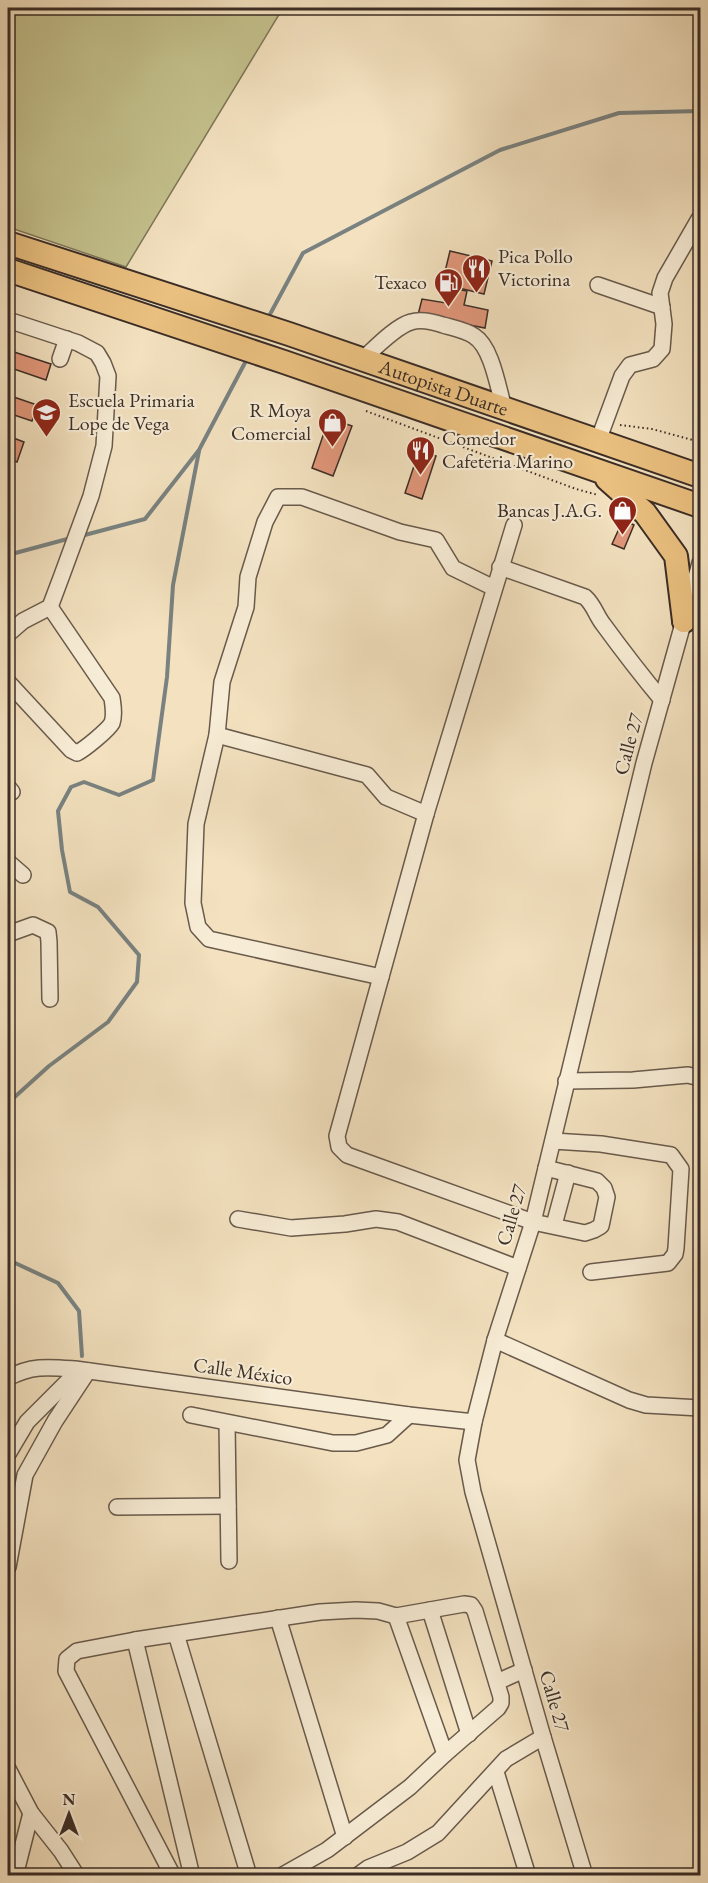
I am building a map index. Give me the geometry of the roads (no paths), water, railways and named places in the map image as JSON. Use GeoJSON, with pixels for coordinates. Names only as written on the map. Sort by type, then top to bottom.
{"type":"FeatureCollection","features":[{"type":"Feature","properties":{"kind":"highway","name":"Autopista Duarte"},"geometry":{"type":"LineString","coordinates":[[8,243],[289,333],[504,408],[601,433],[700,476]]}},
{"type":"Feature","properties":{"kind":"highway","name":"Autopista Duarte"},"geometry":{"type":"LineString","coordinates":[[8,270],[208,336],[700,506]]}},
{"type":"Feature","properties":{"kind":"highway"},"geometry":{"type":"LineString","coordinates":[[600,472],[645,513],[676,556],[684,621]]}},
{"type":"Feature","properties":{"kind":"highway"},"geometry":{"type":"LineString","coordinates":[[684,621],[700,603]]}},
{"type":"Feature","properties":{"kind":"street"},"geometry":{"type":"LineString","coordinates":[[8,11],[11,8]]}},
{"type":"Feature","properties":{"kind":"street"},"geometry":{"type":"LineString","coordinates":[[601,433],[622,376],[630,365],[653,359],[662,349],[664,324],[660,293],[665,278],[699,219]]}},
{"type":"Feature","properties":{"kind":"street"},"geometry":{"type":"LineString","coordinates":[[598,285],[662,307]]}},
{"type":"Feature","properties":{"kind":"street"},"geometry":{"type":"LineString","coordinates":[[8,320],[78,343],[97,354],[108,376],[104,446],[91,495],[50,607],[23,621],[8,634]]}},
{"type":"Feature","properties":{"kind":"street"},"geometry":{"type":"LineString","coordinates":[[363,359],[394,332],[410,322],[435,323],[460,329],[475,336],[483,346],[493,368],[504,408]]}},
{"type":"Feature","properties":{"kind":"street"},"geometry":{"type":"LineString","coordinates":[[60,359],[67,339]]}},
{"type":"Feature","properties":{"kind":"street"},"geometry":{"type":"LineString","coordinates":[[381,977],[209,939],[198,927],[193,903],[196,824],[217,735],[222,682],[246,607],[248,577],[265,522],[278,497],[302,497],[400,532],[436,540],[453,568],[494,588]]}},
{"type":"Feature","properties":{"kind":"street"},"geometry":{"type":"LineString","coordinates":[[513,525],[426,814],[337,1136],[339,1147],[348,1155],[533,1222],[585,1233],[601,1226],[607,1197],[604,1188],[597,1181],[546,1168]]}},
{"type":"Feature","properties":{"kind":"street","name":"Calle 27"},"geometry":{"type":"LineString","coordinates":[[585,1875],[473,1492],[467,1460],[474,1422],[495,1340],[533,1222],[644,763],[700,563]]}},
{"type":"Feature","properties":{"kind":"street"},"geometry":{"type":"LineString","coordinates":[[500,567],[585,597],[636,669],[662,700]]}},
{"type":"Feature","properties":{"kind":"street"},"geometry":{"type":"LineString","coordinates":[[8,682],[71,750],[77,753],[85,749],[111,723],[114,710],[112,698],[50,607]]}},
{"type":"Feature","properties":{"kind":"street"},"geometry":{"type":"LineString","coordinates":[[217,735],[367,775],[387,797],[426,814]]}},
{"type":"Feature","properties":{"kind":"street"},"geometry":{"type":"LineString","coordinates":[[8,862],[23,875]]}},
{"type":"Feature","properties":{"kind":"street"},"geometry":{"type":"LineString","coordinates":[[8,934],[33,925],[48,932],[50,999]]}},
{"type":"Feature","properties":{"kind":"street"},"geometry":{"type":"LineString","coordinates":[[566,1082],[633,1080],[688,1075],[700,1078]]}},
{"type":"Feature","properties":{"kind":"street"},"geometry":{"type":"LineString","coordinates":[[552,1141],[601,1143],[672,1155],[681,1168],[676,1248],[675,1254],[668,1263],[591,1272]]}},
{"type":"Feature","properties":{"kind":"street"},"geometry":{"type":"LineString","coordinates":[[554,1225],[568,1173]]}},
{"type":"Feature","properties":{"kind":"street"},"geometry":{"type":"LineString","coordinates":[[238,1219],[291,1228],[376,1219],[398,1222],[518,1268]]}},
{"type":"Feature","properties":{"kind":"street"},"geometry":{"type":"LineString","coordinates":[[495,1340],[629,1401],[646,1405],[700,1408]]}},
{"type":"Feature","properties":{"kind":"street","name":"Calle México"},"geometry":{"type":"LineString","coordinates":[[8,1378],[22,1370],[52,1367],[474,1422]]}},
{"type":"Feature","properties":{"kind":"street"},"geometry":{"type":"LineString","coordinates":[[8,1454],[27,1422],[80,1370]]}},
{"type":"Feature","properties":{"kind":"street"},"geometry":{"type":"LineString","coordinates":[[8,1567],[25,1475],[60,1413],[80,1370]]}},
{"type":"Feature","properties":{"kind":"street"},"geometry":{"type":"LineString","coordinates":[[191,1416],[333,1443],[356,1443],[387,1435],[409,1415]]}},
{"type":"Feature","properties":{"kind":"street"},"geometry":{"type":"LineString","coordinates":[[226,1423],[229,1561]]}},
{"type":"Feature","properties":{"kind":"street"},"geometry":{"type":"LineString","coordinates":[[117,1507],[228,1506]]}},
{"type":"Feature","properties":{"kind":"street"},"geometry":{"type":"LineString","coordinates":[[173,1875],[66,1671],[68,1659],[77,1651],[135,1640],[320,1612],[378,1611],[396,1616],[464,1604],[471,1605],[475,1611],[497,1682],[501,1703],[498,1708],[410,1786],[327,1850],[281,1875]]}},
{"type":"Feature","properties":{"kind":"street"},"geometry":{"type":"LineString","coordinates":[[430,1610],[469,1734]]}},
{"type":"Feature","properties":{"kind":"street"},"geometry":{"type":"LineString","coordinates":[[396,1616],[445,1754]]}},
{"type":"Feature","properties":{"kind":"street"},"geometry":{"type":"LineString","coordinates":[[278,1618],[345,1836]]}},
{"type":"Feature","properties":{"kind":"street"},"geometry":{"type":"LineString","coordinates":[[176,1634],[249,1875]]}},
{"type":"Feature","properties":{"kind":"street"},"geometry":{"type":"LineString","coordinates":[[135,1640],[192,1875]]}},
{"type":"Feature","properties":{"kind":"street"},"geometry":{"type":"LineString","coordinates":[[497,1682],[524,1670]]}},
{"type":"Feature","properties":{"kind":"street"},"geometry":{"type":"LineString","coordinates":[[357,1875],[407,1852],[438,1833],[506,1760],[543,1737]]}},
{"type":"Feature","properties":{"kind":"street"},"geometry":{"type":"LineString","coordinates":[[496,1772],[528,1875]]}},
{"type":"Feature","properties":{"kind":"street"},"geometry":{"type":"LineString","coordinates":[[9,1777],[31,1813],[77,1875]]}},
{"type":"Feature","properties":{"kind":"street"},"geometry":{"type":"LineString","coordinates":[[15,1875],[31,1813]]}},
{"type":"Feature","properties":{"kind":"waterway"},"geometry":{"type":"LineString","coordinates":[[268,318],[303,253],[500,150],[619,113],[700,111]]}},
{"type":"Feature","properties":{"kind":"waterway"},"geometry":{"type":"LineString","coordinates":[[81,536],[145,519],[199,450],[248,357]]}},
{"type":"Feature","properties":{"kind":"waterway"},"geometry":{"type":"LineString","coordinates":[[8,1103],[49,1066],[108,1022],[137,982],[139,955],[98,907],[70,892],[58,811],[71,787],[84,782],[119,795],[153,780],[167,677],[173,585],[199,451]]}},
{"type":"Feature","properties":{"kind":"waterway"},"geometry":{"type":"LineString","coordinates":[[8,555],[71,538]]}},
{"type":"Feature","properties":{"kind":"waterway"},"geometry":{"type":"LineString","coordinates":[[8,1256],[13,1262],[58,1283],[79,1311],[82,1356]]}},
{"type":"Feature","properties":{"kind":"place","name":"Pica Pollo Victorina"},"geometry":{"type":"Point","coordinates":[477,294]}},
{"type":"Feature","properties":{"kind":"place","name":"Texaco"},"geometry":{"type":"Point","coordinates":[448,308]}},
{"type":"Feature","properties":{"kind":"place","name":"Escuela Primaria Lope de Vega"},"geometry":{"type":"Point","coordinates":[47,438]}},
{"type":"Feature","properties":{"kind":"place","name":"R Moya Comercial"},"geometry":{"type":"Point","coordinates":[332,448]}},
{"type":"Feature","properties":{"kind":"place","name":"Comedor Cafeteria Marino"},"geometry":{"type":"Point","coordinates":[421,476]}},
{"type":"Feature","properties":{"kind":"place","name":"Bancas J.A.G."},"geometry":{"type":"Point","coordinates":[623,536]}}]}
